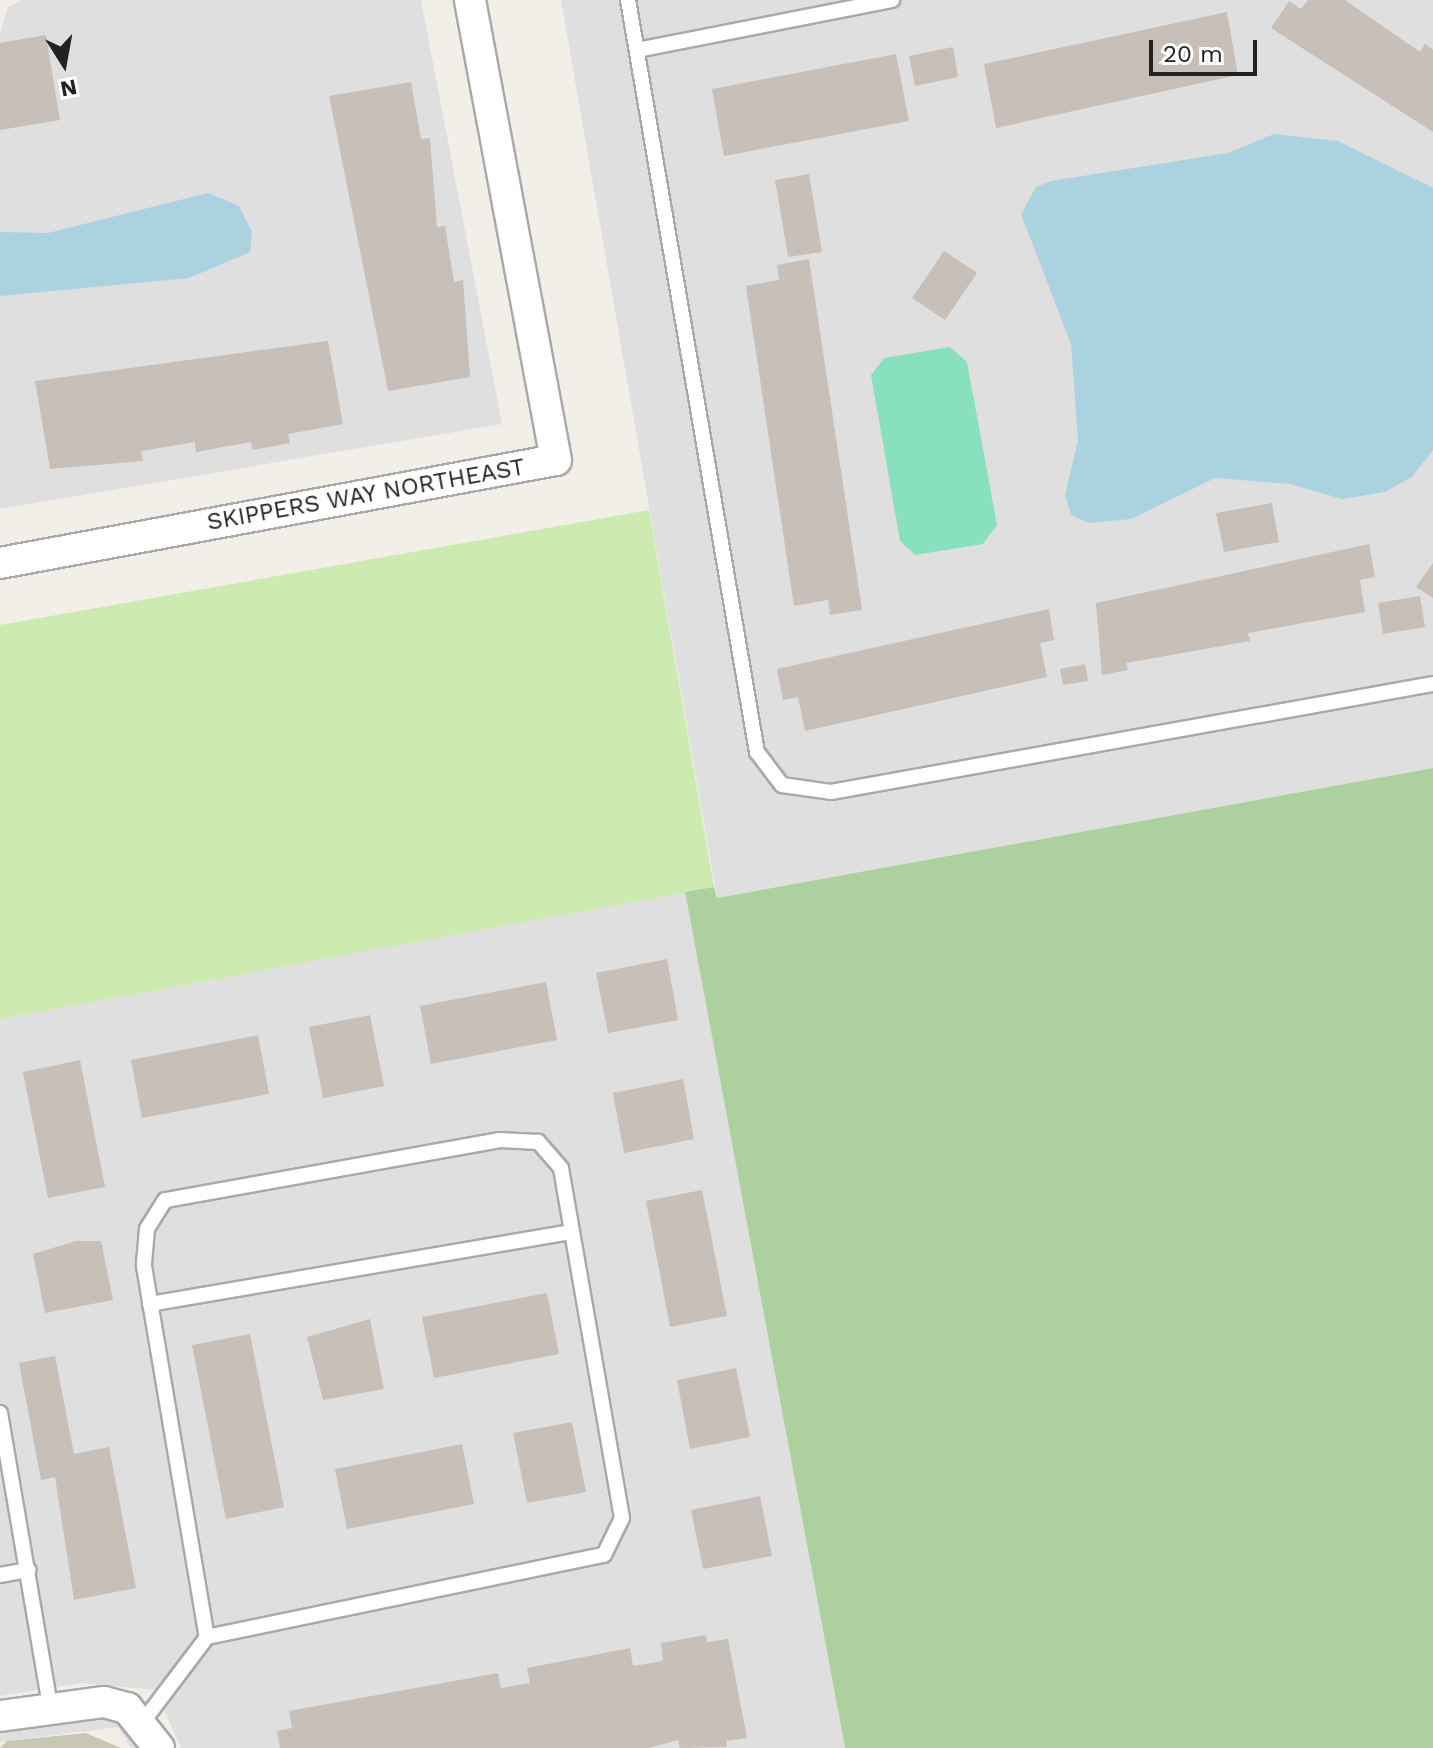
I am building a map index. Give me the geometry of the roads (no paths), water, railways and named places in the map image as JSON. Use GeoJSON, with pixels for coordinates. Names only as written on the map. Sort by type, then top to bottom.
{"type":"FeatureCollection","features":[{"type":"Feature","properties":{"kind":"street","name":"SKIPPERS WAY NORTHEAST"},"geometry":{"type":"LineString","coordinates":[[0,563],[556,460],[470,0]]}},
{"type":"Feature","properties":{"kind":"street"},"geometry":{"type":"LineString","coordinates":[[0,1716],[104,1702],[127,1708],[159,1748]]}},
{"type":"Feature","properties":{"kind":"lane"},"geometry":{"type":"LineString","coordinates":[[628,0],[757,752],[782,785],[831,792],[1433,684]]}},
{"type":"Feature","properties":{"kind":"lane"},"geometry":{"type":"LineString","coordinates":[[637,50],[892,0]]}},
{"type":"Feature","properties":{"kind":"lane"},"geometry":{"type":"LineString","coordinates":[[142,1723],[207,1637],[604,1555],[622,1518],[561,1168],[538,1142],[500,1140],[165,1200],[147,1229],[150,1304],[207,1637]]}},
{"type":"Feature","properties":{"kind":"lane"},"geometry":{"type":"LineString","coordinates":[[150,1304],[572,1232]]}},
{"type":"Feature","properties":{"kind":"lane"},"geometry":{"type":"LineString","coordinates":[[0,1413],[50,1707]]}},
{"type":"Feature","properties":{"kind":"lane"},"geometry":{"type":"LineString","coordinates":[[0,1575],[29,1570]]}},
{"type":"Feature","properties":{"kind":"water"},"geometry":{"type":"Polygon","coordinates":[[[1274,134],[1338,141],[1433,188],[1433,450],[1412,477],[1385,492],[1342,499],[1290,484],[1215,478],[1131,519],[1089,523],[1071,515],[1065,495],[1078,440],[1071,344],[1021,214],[1036,187],[1051,181],[1228,153],[1274,134]]]}},
{"type":"Feature","properties":{"kind":"water"},"geometry":{"type":"Polygon","coordinates":[[[208,193],[239,206],[252,232],[250,252],[189,278],[0,296],[0,232],[48,233],[208,193]]]}}]}
